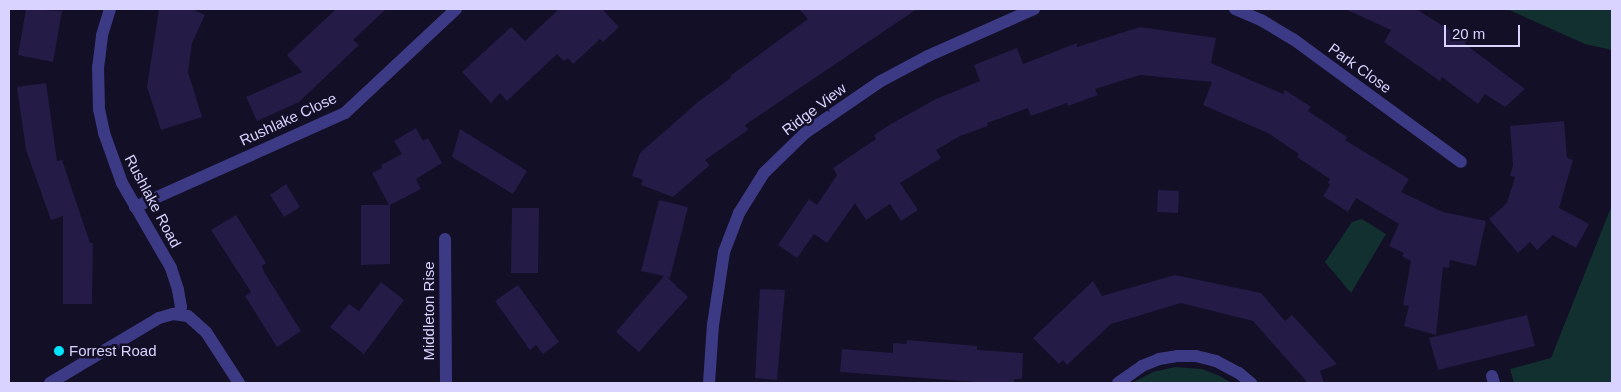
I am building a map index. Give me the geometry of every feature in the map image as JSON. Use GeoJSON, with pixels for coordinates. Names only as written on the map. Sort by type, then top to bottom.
{"type":"FeatureCollection","features":[{"type":"Feature","properties":{"kind":"street","name":"Rushlake Road"},"geometry":{"type":"LineString","coordinates":[[110,9],[102,36],[98,67],[99,109],[104,133],[113,163],[171,268],[181,307],[179,314]]}},
{"type":"Feature","properties":{"kind":"street","name":"Rushlake Close"},"geometry":{"type":"LineString","coordinates":[[136,207],[345,113],[456,9]]}},
{"type":"Feature","properties":{"kind":"street","name":"Ridge View"},"geometry":{"type":"LineString","coordinates":[[710,383],[713,325],[724,252],[739,213],[764,173],[805,133],[881,81],[928,56],[1034,9]]}},
{"type":"Feature","properties":{"kind":"street","name":"Park Close"},"geometry":{"type":"LineString","coordinates":[[1235,9],[1261,20],[1293,40],[1462,162]]}},
{"type":"Feature","properties":{"kind":"street","name":"Middleton Rise"},"geometry":{"type":"LineString","coordinates":[[445,239],[446,383]]}},
{"type":"Feature","properties":{"kind":"street"},"geometry":{"type":"LineString","coordinates":[[50,383],[159,318],[179,314],[193,319],[206,332],[239,383]]}},
{"type":"Feature","properties":{"kind":"street"},"geometry":{"type":"LineString","coordinates":[[1118,383],[1142,366],[1159,359],[1178,356],[1196,356],[1216,361],[1239,373],[1251,383]]}},
{"type":"Feature","properties":{"kind":"green space"},"geometry":{"type":"Polygon","coordinates":[[[1507,9],[1612,9],[1612,50],[1585,44],[1507,9]]]}},
{"type":"Feature","properties":{"kind":"green space"},"geometry":{"type":"Polygon","coordinates":[[[1612,205],[1612,383],[1514,383],[1510,369],[1551,358],[1612,205]]]}},
{"type":"Feature","properties":{"kind":"green space"},"geometry":{"type":"Polygon","coordinates":[[[1362,219],[1386,234],[1351,293],[1325,262],[1352,222],[1362,219]]]}},
{"type":"Feature","properties":{"kind":"green space"},"geometry":{"type":"Polygon","coordinates":[[[1175,367],[1202,369],[1220,376],[1231,383],[1132,383],[1153,372],[1175,367]]]}},
{"type":"Feature","properties":{"kind":"building"},"geometry":{"type":"Polygon","coordinates":[[[26,9],[62,11],[53,62],[18,55],[26,9]]]}},
{"type":"Feature","properties":{"kind":"building"},"geometry":{"type":"Polygon","coordinates":[[[159,9],[192,9],[205,15],[192,43],[188,72],[202,117],[161,130],[147,87],[159,9]]]}},
{"type":"Feature","properties":{"kind":"building"},"geometry":{"type":"Polygon","coordinates":[[[336,9],[386,9],[353,40],[359,45],[299,102],[257,121],[246,97],[302,72],[287,55],[336,9]]]}},
{"type":"Feature","properties":{"kind":"building"},"geometry":{"type":"Polygon","coordinates":[[[559,9],[602,9],[619,27],[603,42],[600,39],[573,64],[568,58],[564,61],[557,54],[507,101],[500,93],[491,103],[462,72],[511,27],[525,41],[559,9]]]}},
{"type":"Feature","properties":{"kind":"building"},"geometry":{"type":"Polygon","coordinates":[[[799,9],[917,9],[745,125],[748,130],[705,160],[710,165],[673,197],[641,185],[643,180],[632,176],[640,153],[698,102],[731,78],[730,76],[808,19],[799,9]]]}},
{"type":"Feature","properties":{"kind":"building"},"geometry":{"type":"Polygon","coordinates":[[[1345,9],[1416,9],[1467,41],[1465,44],[1525,89],[1505,107],[1485,94],[1478,104],[1442,77],[1440,81],[1384,42],[1391,30],[1345,9]]]}},
{"type":"Feature","properties":{"kind":"building"},"geometry":{"type":"Polygon","coordinates":[[[1140,27],[1216,38],[1211,63],[1283,94],[1285,90],[1311,107],[1308,111],[1347,137],[1345,140],[1409,179],[1401,192],[1443,212],[1486,221],[1476,266],[1450,260],[1449,268],[1443,267],[1436,335],[1404,326],[1409,306],[1403,305],[1411,261],[1402,256],[1404,253],[1389,246],[1399,224],[1356,198],[1348,212],[1323,196],[1330,185],[1328,183],[1330,179],[1297,157],[1299,154],[1268,133],[1203,105],[1212,82],[1140,75],[1095,89],[1098,95],[1068,106],[1067,103],[1031,116],[1028,108],[987,123],[988,126],[960,136],[936,150],[941,158],[900,183],[918,210],[901,221],[890,204],[866,220],[855,203],[827,243],[814,234],[797,258],[778,245],[809,199],[817,205],[837,175],[833,168],[876,139],[874,135],[891,124],[936,99],[980,81],[974,65],[1017,48],[1023,64],[1077,43],[1077,47],[1140,27]]]}},
{"type":"Feature","properties":{"kind":"building"},"geometry":{"type":"Polygon","coordinates":[[[46,83],[57,161],[62,160],[90,243],[93,243],[92,304],[63,304],[63,216],[51,220],[26,150],[17,87],[46,83]]]}},
{"type":"Feature","properties":{"kind":"building"},"geometry":{"type":"Polygon","coordinates":[[[1564,121],[1567,158],[1573,160],[1559,208],[1589,224],[1576,248],[1553,235],[1537,250],[1530,242],[1518,253],[1489,219],[1507,203],[1515,177],[1510,176],[1513,165],[1510,126],[1564,121]]]}},
{"type":"Feature","properties":{"kind":"building"},"geometry":{"type":"Polygon","coordinates":[[[416,128],[423,141],[428,138],[442,163],[416,179],[421,189],[390,205],[390,264],[361,265],[361,205],[389,205],[372,173],[382,168],[381,165],[402,154],[394,141],[416,128]]]}},
{"type":"Feature","properties":{"kind":"building"},"geometry":{"type":"Polygon","coordinates":[[[460,129],[527,171],[513,194],[452,157],[460,129]]]}},
{"type":"Feature","properties":{"kind":"building"},"geometry":{"type":"Polygon","coordinates":[[[286,184],[300,207],[284,217],[270,195],[286,184]]]}},
{"type":"Feature","properties":{"kind":"building"},"geometry":{"type":"Polygon","coordinates":[[[1158,190],[1179,191],[1178,213],[1157,212],[1158,190]]]}},
{"type":"Feature","properties":{"kind":"building"},"geometry":{"type":"Polygon","coordinates":[[[659,200],[688,207],[670,278],[667,277],[688,297],[639,352],[616,332],[664,276],[641,271],[659,200]]]}},
{"type":"Feature","properties":{"kind":"building"},"geometry":{"type":"Polygon","coordinates":[[[512,208],[539,208],[538,273],[511,273],[512,208]]]}},
{"type":"Feature","properties":{"kind":"building"},"geometry":{"type":"Polygon","coordinates":[[[236,215],[266,263],[262,266],[264,272],[301,331],[277,347],[245,296],[251,292],[211,230],[236,215]]]}},
{"type":"Feature","properties":{"kind":"building"},"geometry":{"type":"Polygon","coordinates":[[[1175,275],[1261,293],[1285,321],[1292,315],[1337,364],[1320,371],[1324,383],[1308,383],[1253,321],[1181,303],[1111,324],[1067,365],[1063,360],[1059,364],[1033,338],[1093,281],[1102,296],[1175,275]]]}},
{"type":"Feature","properties":{"kind":"building"},"geometry":{"type":"Polygon","coordinates":[[[381,282],[404,300],[364,354],[330,327],[349,304],[359,311],[381,282]]]}},
{"type":"Feature","properties":{"kind":"building"},"geometry":{"type":"Polygon","coordinates":[[[518,285],[559,342],[543,354],[536,345],[530,350],[495,301],[518,285]]]}},
{"type":"Feature","properties":{"kind":"building"},"geometry":{"type":"Polygon","coordinates":[[[760,289],[785,290],[777,380],[755,378],[760,289]]]}},
{"type":"Feature","properties":{"kind":"building"},"geometry":{"type":"Polygon","coordinates":[[[1527,315],[1535,346],[1438,370],[1429,338],[1527,315]]]}},
{"type":"Feature","properties":{"kind":"building"},"geometry":{"type":"Polygon","coordinates":[[[907,340],[977,346],[977,350],[1023,353],[1022,379],[1014,379],[1014,383],[990,383],[840,372],[842,349],[893,353],[893,343],[906,344],[907,340]]]}},
{"type":"Feature","properties":{"kind":"place","name":"Forrest Road"},"geometry":{"type":"Point","coordinates":[59,351]}}]}
